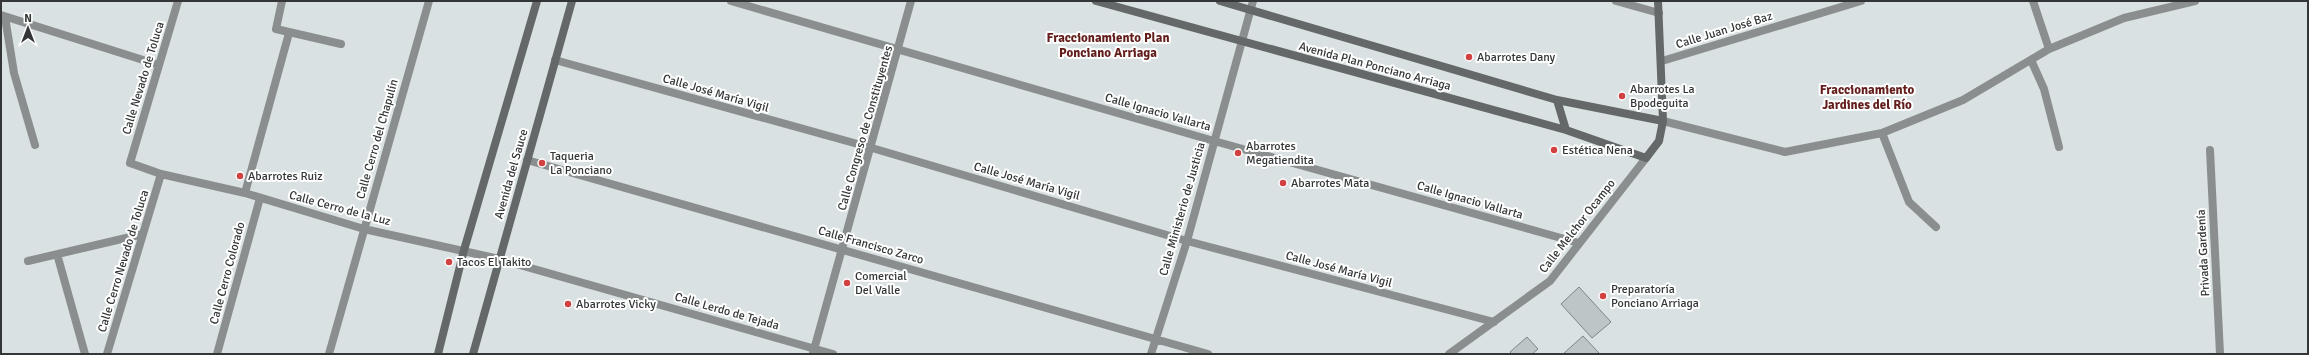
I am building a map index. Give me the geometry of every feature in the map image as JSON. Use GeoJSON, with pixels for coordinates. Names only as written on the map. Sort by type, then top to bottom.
{"type":"FeatureCollection","features":[{"type":"Feature","properties":{"kind":"street","name":"Calle Nevado de Toluca"},"geometry":{"type":"LineString","coordinates":[[130,162],[178,1]]}},
{"type":"Feature","properties":{"kind":"street"},"geometry":{"type":"LineString","coordinates":[[282,1],[276,29],[341,44]]}},
{"type":"Feature","properties":{"kind":"street","name":"Calle Cerro del Chapulín"},"geometry":{"type":"LineString","coordinates":[[329,354],[429,1]]}},
{"type":"Feature","properties":{"kind":"street","name":"Avenida del Sauce"},"geometry":{"type":"LineString","coordinates":[[438,354],[464,250],[537,1]]}},
{"type":"Feature","properties":{"kind":"street","name":"Avenida del Sauce"},"geometry":{"type":"LineString","coordinates":[[473,354],[572,1]]}},
{"type":"Feature","properties":{"kind":"street","name":"Calle Ignacio Vallarta"},"geometry":{"type":"LineString","coordinates":[[731,1],[900,48],[1214,141],[1579,243]]}},
{"type":"Feature","properties":{"kind":"street","name":"Calle Congreso de Constituyentes"},"geometry":{"type":"LineString","coordinates":[[814,351],[900,48],[911,1]]}},
{"type":"Feature","properties":{"kind":"street","name":"Avenida Plan Ponciano Arriaga"},"geometry":{"type":"LineString","coordinates":[[1096,1],[1566,130],[1646,158]]}},
{"type":"Feature","properties":{"kind":"street","name":"Avenida Plan Ponciano Arriaga"},"geometry":{"type":"LineString","coordinates":[[1220,1],[1557,100],[1663,121]]}},
{"type":"Feature","properties":{"kind":"street","name":"Calle Ministerio de Justicia"},"geometry":{"type":"LineString","coordinates":[[1151,354],[1187,241],[1253,1]]}},
{"type":"Feature","properties":{"kind":"street"},"geometry":{"type":"LineString","coordinates":[[1616,1],[1659,13]]}},
{"type":"Feature","properties":{"kind":"street","name":"Calle Melchor Ocampo"},"geometry":{"type":"LineString","coordinates":[[1449,354],[1550,281],[1659,140],[1663,121],[1662,61],[1658,1]]}},
{"type":"Feature","properties":{"kind":"street","name":"Calle Juan José Baz"},"geometry":{"type":"LineString","coordinates":[[1662,61],[1861,1]]}},
{"type":"Feature","properties":{"kind":"street"},"geometry":{"type":"LineString","coordinates":[[2033,1],[2049,49]]}},
{"type":"Feature","properties":{"kind":"street"},"geometry":{"type":"LineString","coordinates":[[1663,121],[1785,152],[1882,133],[1963,100],[2049,49],[2124,18],[2195,1]]}},
{"type":"Feature","properties":{"kind":"street"},"geometry":{"type":"LineString","coordinates":[[35,145],[14,73],[3,16],[159,65]]}},
{"type":"Feature","properties":{"kind":"street"},"geometry":{"type":"LineString","coordinates":[[245,193],[289,33]]}},
{"type":"Feature","properties":{"kind":"street","name":"Calle José María Vigil"},"geometry":{"type":"LineString","coordinates":[[555,60],[872,148],[1187,241],[1494,322]]}},
{"type":"Feature","properties":{"kind":"street"},"geometry":{"type":"LineString","coordinates":[[2031,60],[2044,89],[2059,147]]}},
{"type":"Feature","properties":{"kind":"street"},"geometry":{"type":"LineString","coordinates":[[1557,100],[1566,130]]}},
{"type":"Feature","properties":{"kind":"street"},"geometry":{"type":"LineString","coordinates":[[1882,133],[1909,202],[1936,227]]}},
{"type":"Feature","properties":{"kind":"street","name":"Privada Gardenía"},"geometry":{"type":"LineString","coordinates":[[2210,150],[2220,354]]}},
{"type":"Feature","properties":{"kind":"street","name":"Calle Francisco Zarco"},"geometry":{"type":"LineString","coordinates":[[527,160],[1208,354]]}},
{"type":"Feature","properties":{"kind":"street","name":"Calle Cerro de la Luz"},"geometry":{"type":"LineString","coordinates":[[130,162],[161,174],[245,193],[364,229],[499,259]]}},
{"type":"Feature","properties":{"kind":"street","name":"Calle Cerro Nevado de Toluca"},"geometry":{"type":"LineString","coordinates":[[107,354],[161,174]]}},
{"type":"Feature","properties":{"kind":"street","name":"Calle Cerro Colorado"},"geometry":{"type":"LineString","coordinates":[[217,354],[260,198]]}},
{"type":"Feature","properties":{"kind":"street"},"geometry":{"type":"LineString","coordinates":[[28,261],[143,234]]}},
{"type":"Feature","properties":{"kind":"street","name":"Calle Cerro Nevado de Toluca"},"geometry":{"type":"LineString","coordinates":[[57,254],[84,354]]}},
{"type":"Feature","properties":{"kind":"street","name":"Calle Lerdo de Tejada"},"geometry":{"type":"LineString","coordinates":[[499,259],[814,351],[833,354]]}},
{"type":"Feature","properties":{"kind":"building"},"geometry":{"type":"Polygon","coordinates":[[[1579,287],[1611,322],[1592,338],[1561,304],[1579,287]]]}},
{"type":"Feature","properties":{"kind":"building"},"geometry":{"type":"Polygon","coordinates":[[[1583,336],[1599,353],[1563,354],[1583,336]]]}},
{"type":"Feature","properties":{"kind":"building"},"geometry":{"type":"Polygon","coordinates":[[[1527,337],[1538,349],[1532,354],[1512,354],[1510,352],[1527,337]]]}},
{"type":"Feature","properties":{"kind":"place","name":"Abarrotes Dany"},"geometry":{"type":"Point","coordinates":[1469,57]}},
{"type":"Feature","properties":{"kind":"place","name":"Abarrotes La Bpodeguita"},"geometry":{"type":"Point","coordinates":[1622,96]}},
{"type":"Feature","properties":{"kind":"place","name":"Estética Nena"},"geometry":{"type":"Point","coordinates":[1554,150]}},
{"type":"Feature","properties":{"kind":"place","name":"Abarrotes Megatiendita"},"geometry":{"type":"Point","coordinates":[1238,153]}},
{"type":"Feature","properties":{"kind":"place","name":"Taqueria La Ponciano"},"geometry":{"type":"Point","coordinates":[542,163]}},
{"type":"Feature","properties":{"kind":"place","name":"Abarrotes Ruiz"},"geometry":{"type":"Point","coordinates":[240,176]}},
{"type":"Feature","properties":{"kind":"place","name":"Abarrotes Mata"},"geometry":{"type":"Point","coordinates":[1283,183]}},
{"type":"Feature","properties":{"kind":"place","name":"Tacos El Takito"},"geometry":{"type":"Point","coordinates":[449,262]}},
{"type":"Feature","properties":{"kind":"place","name":"Comercial Del Valle"},"geometry":{"type":"Point","coordinates":[847,283]}},
{"type":"Feature","properties":{"kind":"place","name":"Preparatoría Ponciano Arriaga"},"geometry":{"type":"Point","coordinates":[1603,296]}},
{"type":"Feature","properties":{"kind":"place","name":"Abarrotes Vicky"},"geometry":{"type":"Point","coordinates":[568,304]}},
{"type":"Feature","properties":{"kind":"district","name":"Fraccionamiento Plan Ponciano Arriaga"},"geometry":{"type":"Point","coordinates":[1108,44]}},
{"type":"Feature","properties":{"kind":"district","name":"Fraccionamiento Jardines del Río"},"geometry":{"type":"Point","coordinates":[1867,96]}}]}
